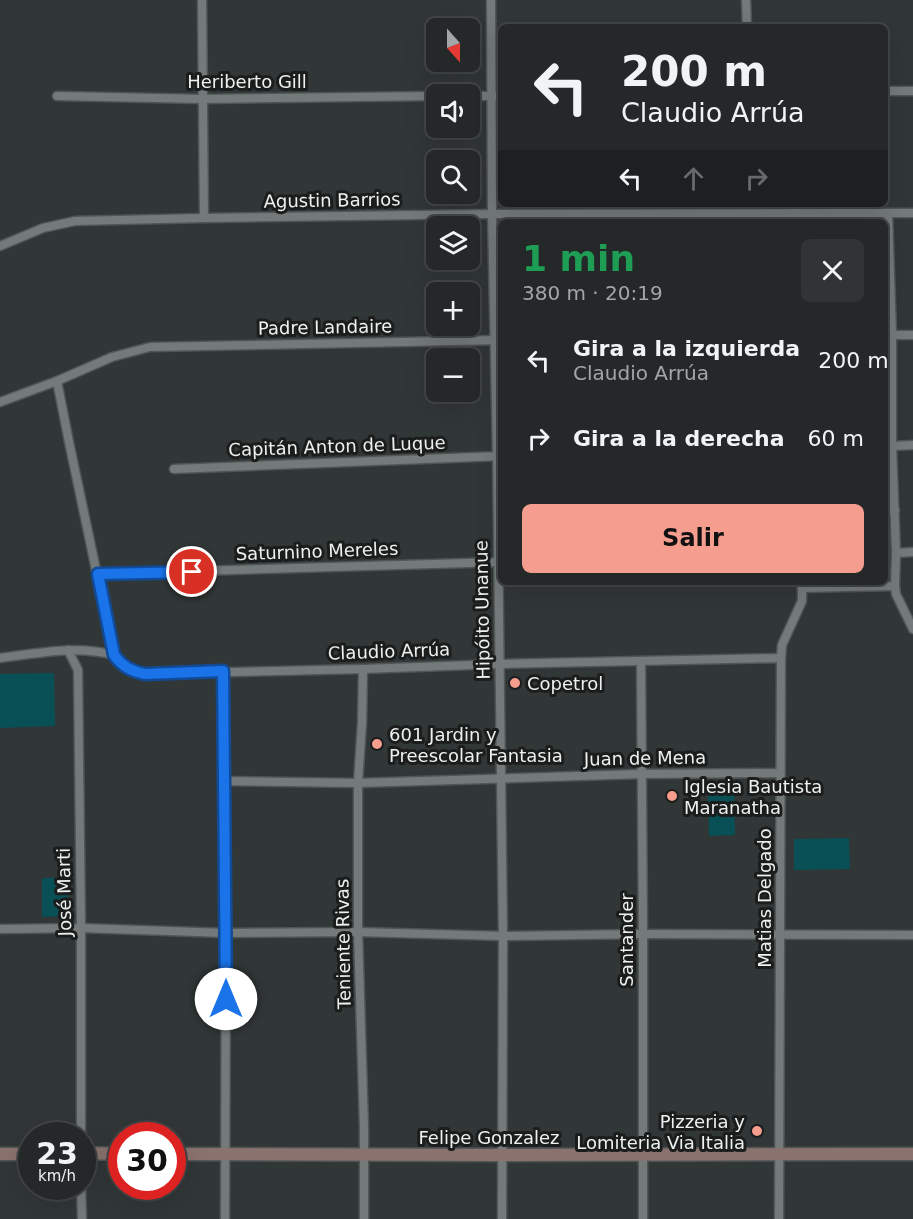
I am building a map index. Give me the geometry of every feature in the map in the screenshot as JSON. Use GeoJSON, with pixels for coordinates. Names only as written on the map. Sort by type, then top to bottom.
{"type":"FeatureCollection","features":[{"type":"Feature","properties":{"kind":"street"},"geometry":{"type":"LineString","coordinates":[[202,0],[204,218]]}},
{"type":"Feature","properties":{"kind":"street","name":"Hipóito Unanue"},"geometry":{"type":"LineString","coordinates":[[491,0],[497,96],[492,214],[498,340]]}},
{"type":"Feature","properties":{"kind":"street"},"geometry":{"type":"LineString","coordinates":[[746,0],[747,24]]}},
{"type":"Feature","properties":{"kind":"street"},"geometry":{"type":"LineString","coordinates":[[888,91],[913,91]]}},
{"type":"Feature","properties":{"kind":"street","name":"Heriberto Gill"},"geometry":{"type":"LineString","coordinates":[[57,96],[202,99],[426,96]]}},
{"type":"Feature","properties":{"kind":"street"},"geometry":{"type":"LineString","coordinates":[[480,96],[497,96]]}},
{"type":"Feature","properties":{"kind":"street","name":"Agustin Barrios"},"geometry":{"type":"LineString","coordinates":[[0,246],[43,228],[75,221],[745,208],[793,212],[913,213]]}},
{"type":"Feature","properties":{"kind":"street"},"geometry":{"type":"LineString","coordinates":[[793,212],[793,219]]}},
{"type":"Feature","properties":{"kind":"street"},"geometry":{"type":"LineString","coordinates":[[888,213],[895,586],[896,594],[913,629]]}},
{"type":"Feature","properties":{"kind":"street"},"geometry":{"type":"LineString","coordinates":[[889,335],[913,335]]}},
{"type":"Feature","properties":{"kind":"street","name":"Padre Landaire"},"geometry":{"type":"LineString","coordinates":[[0,402],[112,357],[150,347],[498,340]]}},
{"type":"Feature","properties":{"kind":"street"},"geometry":{"type":"LineString","coordinates":[[0,658],[68,650],[100,651],[114,655],[57,381]]}},
{"type":"Feature","properties":{"kind":"street"},"geometry":{"type":"LineString","coordinates":[[892,446],[913,445]]}},
{"type":"Feature","properties":{"kind":"street","name":"Capitán Anton de Luque"},"geometry":{"type":"LineString","coordinates":[[174,469],[498,456]]}},
{"type":"Feature","properties":{"kind":"street"},"geometry":{"type":"LineString","coordinates":[[888,511],[895,510]]}},
{"type":"Feature","properties":{"kind":"street"},"geometry":{"type":"LineString","coordinates":[[896,553],[913,552]]}},
{"type":"Feature","properties":{"kind":"street","name":"Saturnino Mereles"},"geometry":{"type":"LineString","coordinates":[[98,574],[498,562]]}},
{"type":"Feature","properties":{"kind":"street","name":"Hipóito Unanue"},"geometry":{"type":"LineString","coordinates":[[500,585],[503,936],[502,1219]]}},
{"type":"Feature","properties":{"kind":"street"},"geometry":{"type":"LineString","coordinates":[[802,585],[895,586]]}},
{"type":"Feature","properties":{"kind":"street","name":"Matias Delgado"},"geometry":{"type":"LineString","coordinates":[[779,1219],[781,658],[782,645],[802,601],[802,585]]}},
{"type":"Feature","properties":{"kind":"street","name":"José Marti"},"geometry":{"type":"LineString","coordinates":[[68,650],[78,670],[81,1122]]}},
{"type":"Feature","properties":{"kind":"street","name":"Claudio Arrúa"},"geometry":{"type":"LineString","coordinates":[[114,655],[126,668],[145,674],[781,658]]}},
{"type":"Feature","properties":{"kind":"street","name":"Santander"},"geometry":{"type":"LineString","coordinates":[[641,661],[643,1219]]}},
{"type":"Feature","properties":{"kind":"street","name":"Teniente Rivas"},"geometry":{"type":"LineString","coordinates":[[363,669],[363,723],[358,783],[358,932],[364,1219]]}},
{"type":"Feature","properties":{"kind":"street"},"geometry":{"type":"LineString","coordinates":[[223,671],[226,933],[225,1219]]}},
{"type":"Feature","properties":{"kind":"street","name":"Juan de Mena"},"geometry":{"type":"LineString","coordinates":[[223,781],[358,783],[642,774],[780,773]]}},
{"type":"Feature","properties":{"kind":"street"},"geometry":{"type":"LineString","coordinates":[[0,929],[81,928],[226,933],[358,932],[503,936],[913,935]]}},
{"type":"Feature","properties":{"kind":"street"},"geometry":{"type":"LineString","coordinates":[[0,1154],[18,1154]]}},
{"type":"Feature","properties":{"kind":"street","name":"Felipe Gonzalez"},"geometry":{"type":"LineString","coordinates":[[186,1154],[913,1154]]}},
{"type":"Feature","properties":{"kind":"street"},"geometry":{"type":"LineString","coordinates":[[81,1200],[82,1219]]}},
{"type":"Feature","properties":{"kind":"shaded area"},"geometry":{"type":"Polygon","coordinates":[[[54,673],[55,726],[0,728],[0,674],[54,673]]]}},
{"type":"Feature","properties":{"kind":"shaded area"},"geometry":{"type":"Polygon","coordinates":[[[708,787],[734,787],[735,835],[709,836],[708,787]]]}},
{"type":"Feature","properties":{"kind":"shaded area"},"geometry":{"type":"Polygon","coordinates":[[[849,838],[850,869],[794,870],[794,839],[849,838]]]}},
{"type":"Feature","properties":{"kind":"shaded area"},"geometry":{"type":"Polygon","coordinates":[[[68,877],[68,916],[42,917],[42,878],[68,877]]]}},
{"type":"Feature","properties":{"kind":"place","name":"Copetrol"},"geometry":{"type":"Point","coordinates":[515,683]}},
{"type":"Feature","properties":{"kind":"place","name":"601 Jardin y Preescolar Fantasia"},"geometry":{"type":"Point","coordinates":[377,744]}},
{"type":"Feature","properties":{"kind":"place","name":"Iglesia Bautista Maranatha"},"geometry":{"type":"Point","coordinates":[672,796]}},
{"type":"Feature","properties":{"kind":"place","name":"Pizzeria y Lomiteria Via Italia"},"geometry":{"type":"Point","coordinates":[757,1131]}},
{"type":"Feature","properties":{"kind":"route"},"geometry":{"type":"LineString","coordinates":[[192,572],[98,574],[114,655],[126,668],[145,674],[223,671],[226,999]]}}]}
